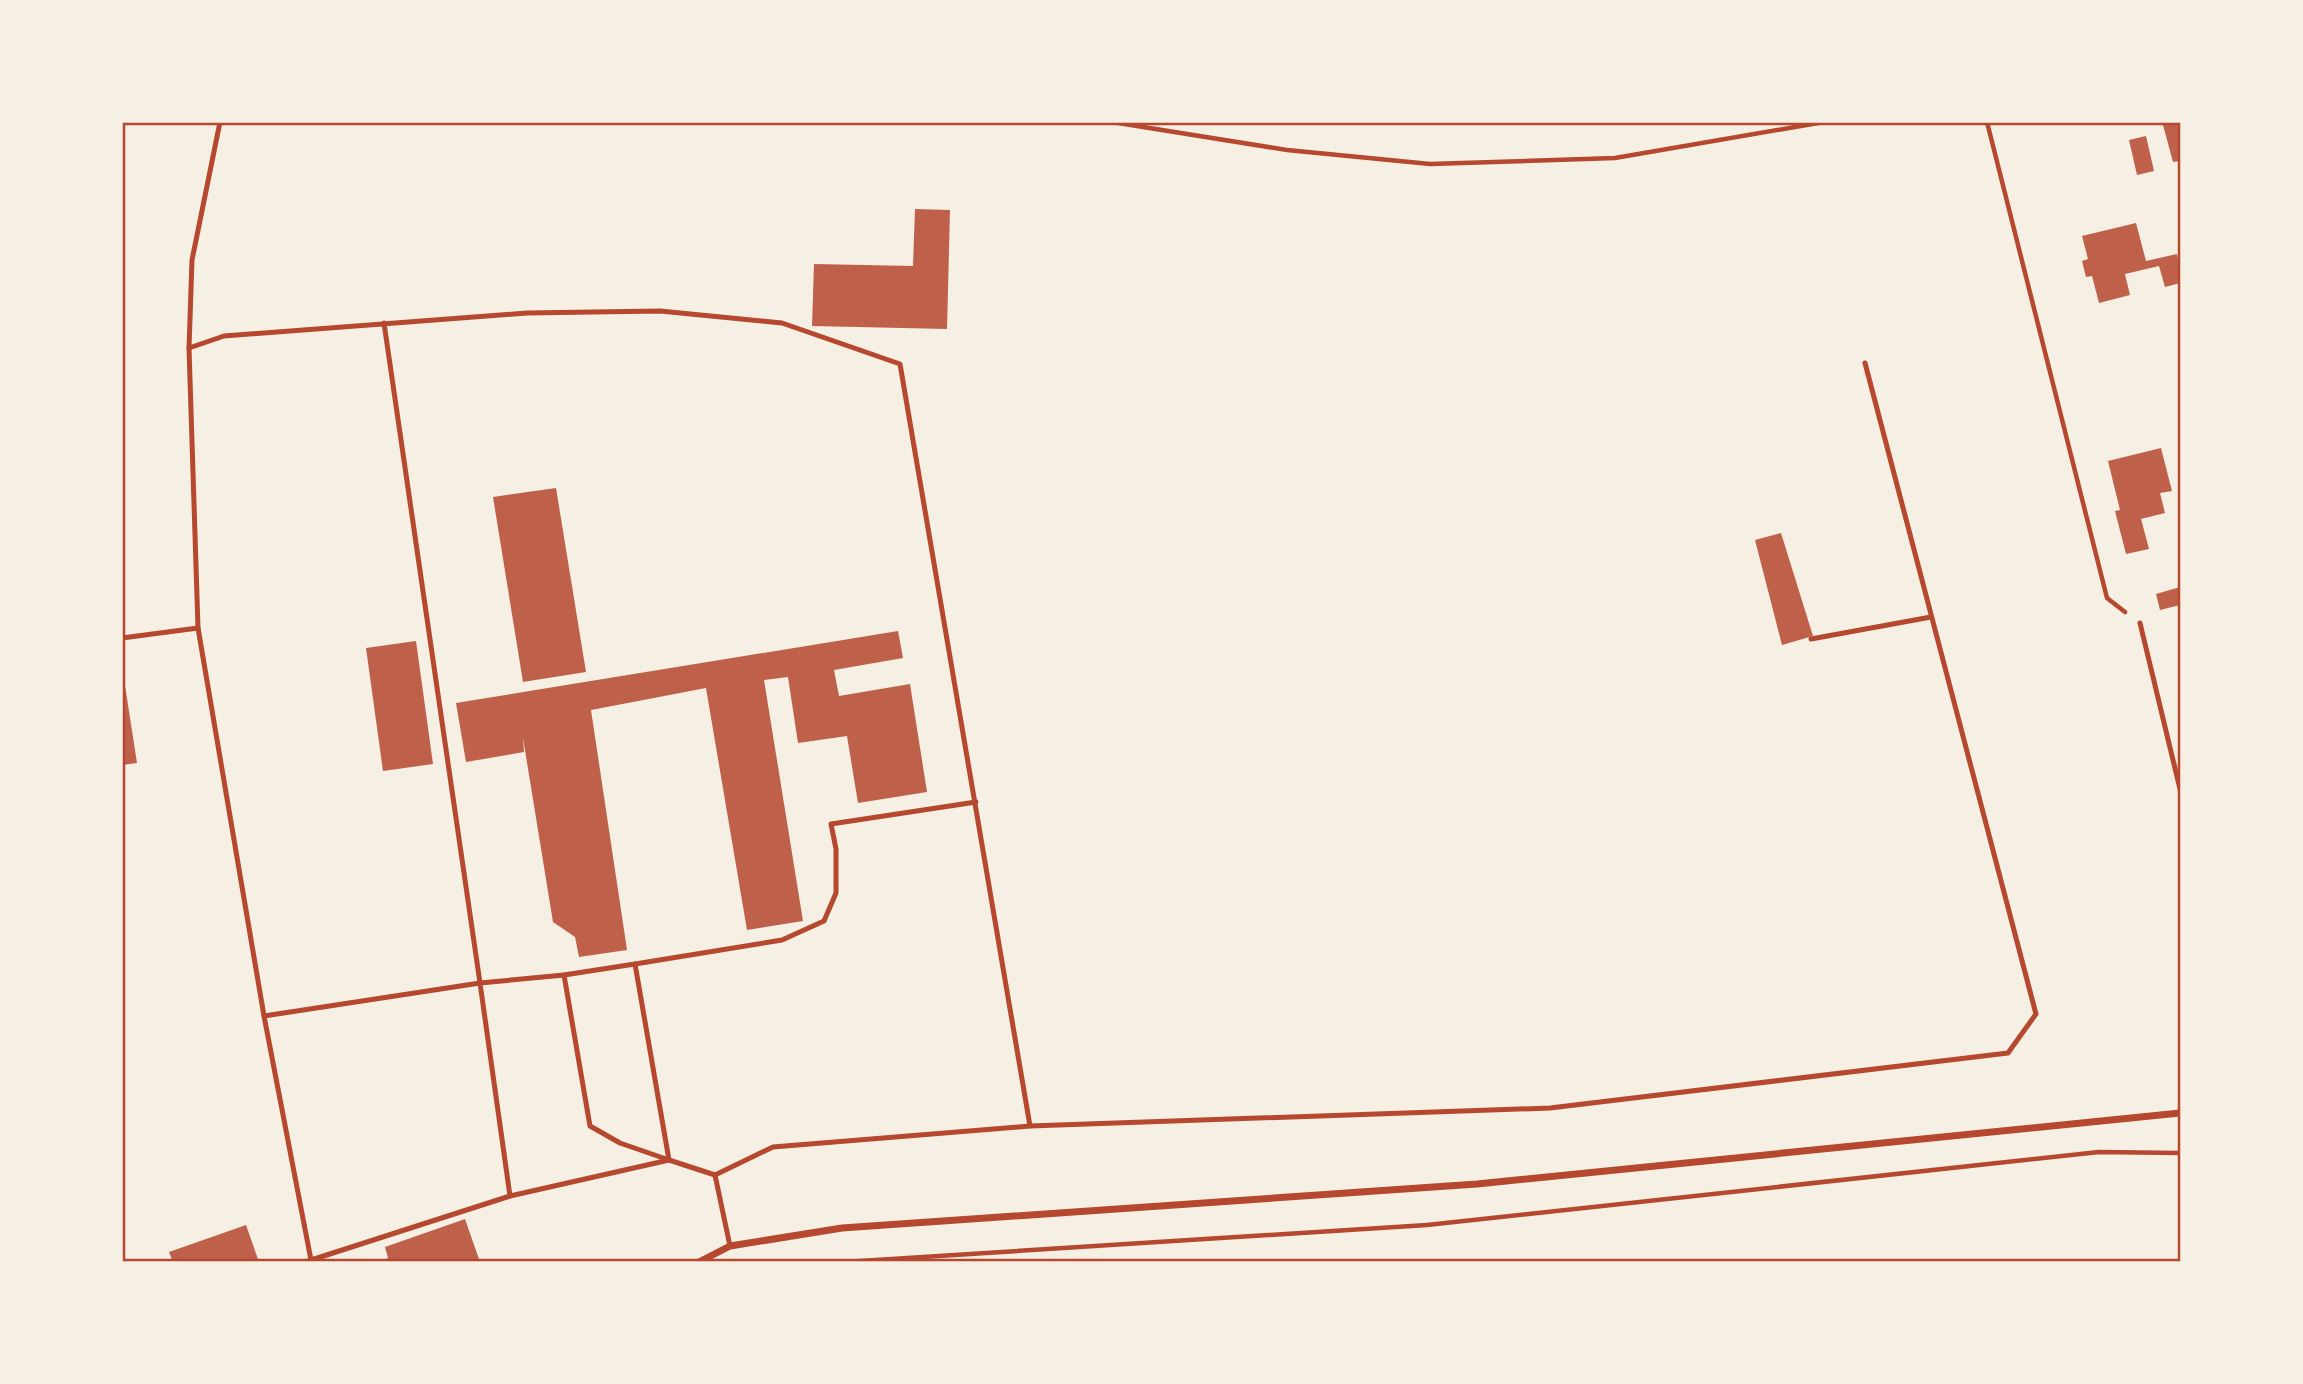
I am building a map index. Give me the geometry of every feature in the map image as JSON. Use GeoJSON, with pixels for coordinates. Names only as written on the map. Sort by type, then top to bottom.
{"type":"FeatureCollection","features":[{"type":"Feature","properties":{"kind":"street"},"geometry":{"type":"LineString","coordinates":[[699,1262],[730,1246],[842,1228],[1477,1184],[2180,1113]]}},
{"type":"Feature","properties":{"kind":"lane"},"geometry":{"type":"LineString","coordinates":[[220,122],[192,260],[189,348],[198,628],[308,1261],[510,1196],[669,1160]]}},
{"type":"Feature","properties":{"kind":"lane"},"geometry":{"type":"LineString","coordinates":[[189,348],[224,336],[384,323],[527,313],[660,311],[782,323],[900,364],[1030,1126]]}},
{"type":"Feature","properties":{"kind":"lane"},"geometry":{"type":"LineString","coordinates":[[384,323],[510,1196]]}},
{"type":"Feature","properties":{"kind":"lane"},"geometry":{"type":"LineString","coordinates":[[564,975],[590,1126],[620,1143],[715,1175],[773,1147],[1030,1126],[1550,1108],[2008,1053],[2036,1014],[1865,363]]}},
{"type":"Feature","properties":{"kind":"lane"},"geometry":{"type":"LineString","coordinates":[[1811,639],[1931,617]]}},
{"type":"Feature","properties":{"kind":"lane"},"geometry":{"type":"LineString","coordinates":[[2140,623],[2180,789]]}},
{"type":"Feature","properties":{"kind":"lane"},"geometry":{"type":"LineString","coordinates":[[122,638],[198,628]]}},
{"type":"Feature","properties":{"kind":"lane"},"geometry":{"type":"LineString","coordinates":[[264,1016],[480,983],[564,975],[782,940],[824,921],[836,893],[836,849],[831,824],[976,802]]}},
{"type":"Feature","properties":{"kind":"lane"},"geometry":{"type":"LineString","coordinates":[[635,964],[669,1160]]}},
{"type":"Feature","properties":{"kind":"lane"},"geometry":{"type":"LineString","coordinates":[[715,1175],[730,1246]]}},
{"type":"Feature","properties":{"kind":"path"},"geometry":{"type":"LineString","coordinates":[[1112,122],[1287,150],[1430,164],[1615,158],[1824,122]]}},
{"type":"Feature","properties":{"kind":"path"},"geometry":{"type":"LineString","coordinates":[[1987,122],[2107,598],[2140,623]]}},
{"type":"Feature","properties":{"kind":"path"},"geometry":{"type":"LineString","coordinates":[[845,1262],[1427,1225],[2099,1152],[2180,1153]]}},
{"type":"Feature","properties":{"kind":"building"},"geometry":{"type":"Polygon","coordinates":[[[2180,122],[2180,161],[2173,162],[2163,125],[2180,122]]]}},
{"type":"Feature","properties":{"kind":"building"},"geometry":{"type":"Polygon","coordinates":[[[2146,136],[2154,171],[2137,175],[2129,140],[2146,136]]]}},
{"type":"Feature","properties":{"kind":"building"},"geometry":{"type":"Polygon","coordinates":[[[915,209],[950,210],[947,329],[812,326],[814,264],[913,266],[915,209]]]}},
{"type":"Feature","properties":{"kind":"building"},"geometry":{"type":"Polygon","coordinates":[[[2136,223],[2146,261],[2177,254],[2180,283],[2165,287],[2159,266],[2125,274],[2130,295],[2099,303],[2092,276],[2086,277],[2082,261],[2088,259],[2082,236],[2136,223]]]}},
{"type":"Feature","properties":{"kind":"building"},"geometry":{"type":"Polygon","coordinates":[[[2161,448],[2172,491],[2160,493],[2165,513],[2141,519],[2149,549],[2126,554],[2115,511],[2120,510],[2108,461],[2161,448]]]}},
{"type":"Feature","properties":{"kind":"building"},"geometry":{"type":"Polygon","coordinates":[[[556,488],[586,672],[523,682],[493,497],[556,488]]]}},
{"type":"Feature","properties":{"kind":"building"},"geometry":{"type":"Polygon","coordinates":[[[1781,533],[1813,636],[1782,645],[1755,540],[1781,533]]]}},
{"type":"Feature","properties":{"kind":"building"},"geometry":{"type":"Polygon","coordinates":[[[2180,587],[2180,605],[2160,610],[2156,594],[2180,587]]]}},
{"type":"Feature","properties":{"kind":"building"},"geometry":{"type":"Polygon","coordinates":[[[898,631],[903,658],[834,670],[839,696],[910,684],[927,792],[858,803],[847,736],[798,743],[788,677],[764,680],[803,921],[747,930],[706,688],[591,710],[627,950],[579,957],[575,937],[553,922],[523,738],[524,752],[466,762],[456,703],[898,631]]]}},
{"type":"Feature","properties":{"kind":"building"},"geometry":{"type":"Polygon","coordinates":[[[416,641],[433,764],[383,771],[366,648],[416,641]]]}},
{"type":"Feature","properties":{"kind":"building"},"geometry":{"type":"Polygon","coordinates":[[[122,666],[137,763],[122,765],[122,666]]]}},
{"type":"Feature","properties":{"kind":"building"},"geometry":{"type":"Polygon","coordinates":[[[465,1219],[480,1262],[380,1262],[388,1258],[385,1247],[465,1219]]]}},
{"type":"Feature","properties":{"kind":"building"},"geometry":{"type":"Polygon","coordinates":[[[246,1225],[259,1262],[173,1262],[169,1252],[246,1225]]]}}]}
